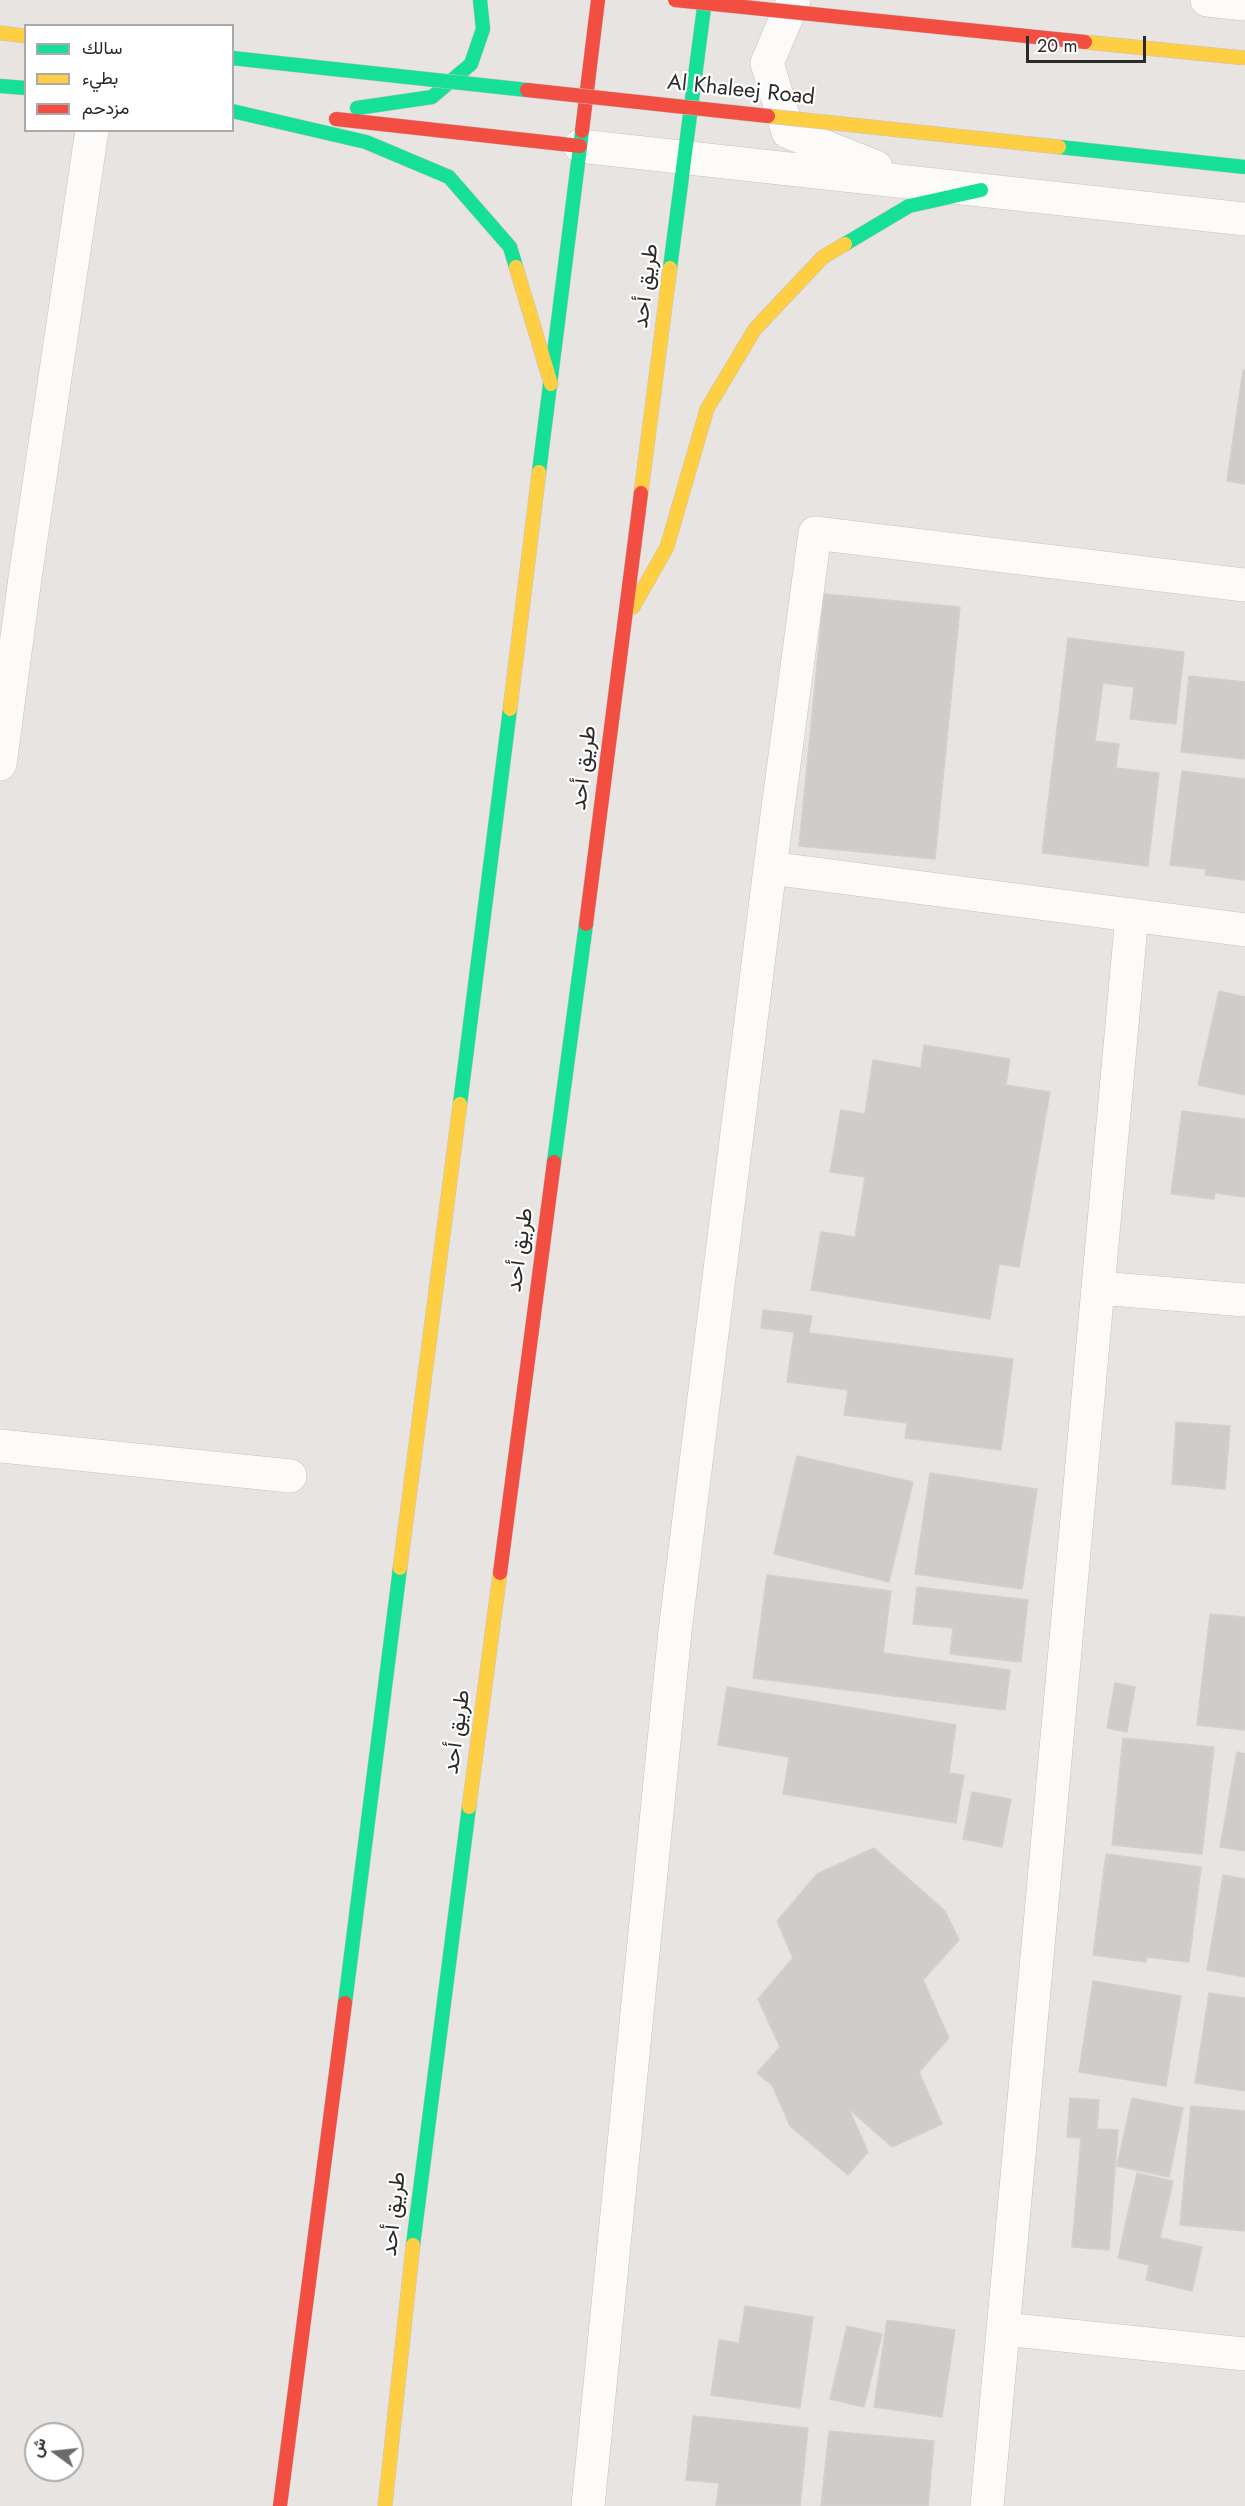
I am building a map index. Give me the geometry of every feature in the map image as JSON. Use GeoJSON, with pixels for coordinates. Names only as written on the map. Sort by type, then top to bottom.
{"type":"FeatureCollection","features":[{"type":"Feature","properties":{"kind":"main road"},"geometry":{"type":"LineString","coordinates":[[316,114],[432,97],[471,64],[483,29],[480,0]]}},
{"type":"Feature","properties":{"kind":"main road"},"geometry":{"type":"LineString","coordinates":[[280,2506],[598,0]]}},
{"type":"Feature","properties":{"kind":"main road"},"geometry":{"type":"LineString","coordinates":[[675,0],[1245,58]]}},
{"type":"Feature","properties":{"kind":"main road","name":"طريق أحد"},"geometry":{"type":"LineString","coordinates":[[385,2506],[420,2174],[705,0]]}},
{"type":"Feature","properties":{"kind":"main road"},"geometry":{"type":"LineString","coordinates":[[0,33],[24,36]]}},
{"type":"Feature","properties":{"kind":"main road","name":"Al Khaleej Road"},"geometry":{"type":"LineString","coordinates":[[234,58],[1245,166]]}},
{"type":"Feature","properties":{"kind":"main road"},"geometry":{"type":"LineString","coordinates":[[0,86],[24,88]]}},
{"type":"Feature","properties":{"kind":"main road"},"geometry":{"type":"LineString","coordinates":[[234,110],[316,114],[580,146]]}},
{"type":"Feature","properties":{"kind":"main road"},"geometry":{"type":"LineString","coordinates":[[234,110],[366,142],[449,177],[510,247],[551,384]]}},
{"type":"Feature","properties":{"kind":"main road"},"geometry":{"type":"LineString","coordinates":[[625,622],[667,547],[707,409],[755,329],[823,257],[909,206],[981,190]]}},
{"type":"Feature","properties":{"kind":"street"},"geometry":{"type":"LineString","coordinates":[[795,0],[767,63],[788,132],[913,182]]}},
{"type":"Feature","properties":{"kind":"street"},"geometry":{"type":"LineString","coordinates":[[1207,0],[1245,4]]}},
{"type":"Feature","properties":{"kind":"street"},"geometry":{"type":"LineString","coordinates":[[0,764],[12,577],[92,132]]}},
{"type":"Feature","properties":{"kind":"street"},"geometry":{"type":"LineString","coordinates":[[580,146],[1245,219]]}},
{"type":"Feature","properties":{"kind":"street"},"geometry":{"type":"LineString","coordinates":[[588,2506],[675,1631],[770,868],[815,534],[1245,585]]}},
{"type":"Feature","properties":{"kind":"street"},"geometry":{"type":"LineString","coordinates":[[770,868],[1245,930]]}},
{"type":"Feature","properties":{"kind":"street"},"geometry":{"type":"LineString","coordinates":[[987,2506],[1132,915]]}},
{"type":"Feature","properties":{"kind":"street"},"geometry":{"type":"LineString","coordinates":[[1099,1288],[1245,1300]]}},
{"type":"Feature","properties":{"kind":"street"},"geometry":{"type":"LineString","coordinates":[[0,1446],[290,1476]]}},
{"type":"Feature","properties":{"kind":"street"},"geometry":{"type":"LineString","coordinates":[[1004,2329],[1245,2354]]}},
{"type":"Feature","properties":{"kind":"building"},"geometry":{"type":"Polygon","coordinates":[[[1243,370],[1245,370],[1245,484],[1227,481],[1243,370]]]}},
{"type":"Feature","properties":{"kind":"building"},"geometry":{"type":"Polygon","coordinates":[[[824,594],[960,607],[935,859],[799,846],[824,594]]]}},
{"type":"Feature","properties":{"kind":"building"},"geometry":{"type":"Polygon","coordinates":[[[1068,638],[1184,652],[1176,724],[1130,719],[1134,687],[1103,683],[1095,741],[1119,744],[1116,768],[1159,773],[1148,866],[1042,853],[1068,638]]]}},
{"type":"Feature","properties":{"kind":"building"},"geometry":{"type":"Polygon","coordinates":[[[1189,676],[1245,682],[1245,759],[1181,752],[1189,676]]]}},
{"type":"Feature","properties":{"kind":"building"},"geometry":{"type":"Polygon","coordinates":[[[1182,771],[1245,779],[1245,880],[1205,875],[1206,869],[1170,865],[1182,771]]]}},
{"type":"Feature","properties":{"kind":"building"},"geometry":{"type":"Polygon","coordinates":[[[1219,991],[1245,997],[1245,1095],[1198,1085],[1219,991]]]}},
{"type":"Feature","properties":{"kind":"building"},"geometry":{"type":"Polygon","coordinates":[[[924,1045],[1010,1059],[1006,1085],[1050,1092],[1019,1267],[999,1264],[990,1319],[811,1290],[821,1232],[855,1237],[865,1177],[830,1172],[841,1110],[865,1114],[873,1060],[921,1068],[924,1045]]]}},
{"type":"Feature","properties":{"kind":"building"},"geometry":{"type":"Polygon","coordinates":[[[1182,1111],[1245,1119],[1245,1197],[1215,1193],[1214,1199],[1171,1194],[1182,1111]]]}},
{"type":"Feature","properties":{"kind":"building"},"geometry":{"type":"Polygon","coordinates":[[[763,1310],[812,1316],[809,1333],[1013,1359],[1001,1450],[905,1438],[907,1423],[844,1415],[848,1390],[787,1382],[794,1332],[761,1328],[763,1310]]]}},
{"type":"Feature","properties":{"kind":"building"},"geometry":{"type":"Polygon","coordinates":[[[1176,1422],[1230,1426],[1225,1489],[1172,1484],[1176,1422]]]}},
{"type":"Feature","properties":{"kind":"building"},"geometry":{"type":"Polygon","coordinates":[[[797,1456],[913,1482],[889,1582],[774,1554],[797,1456]]]}},
{"type":"Feature","properties":{"kind":"building"},"geometry":{"type":"Polygon","coordinates":[[[930,1473],[1037,1489],[1022,1589],[915,1574],[930,1473]]]}},
{"type":"Feature","properties":{"kind":"building"},"geometry":{"type":"Polygon","coordinates":[[[767,1575],[891,1591],[883,1653],[1010,1670],[1005,1710],[753,1678],[767,1575]]]}},
{"type":"Feature","properties":{"kind":"building"},"geometry":{"type":"Polygon","coordinates":[[[917,1587],[1028,1600],[1021,1662],[950,1654],[953,1628],[913,1624],[917,1587]]]}},
{"type":"Feature","properties":{"kind":"building"},"geometry":{"type":"Polygon","coordinates":[[[1210,1614],[1245,1617],[1245,1730],[1197,1725],[1210,1614]]]}},
{"type":"Feature","properties":{"kind":"building"},"geometry":{"type":"Polygon","coordinates":[[[1115,1683],[1135,1687],[1127,1732],[1107,1728],[1115,1683]]]}},
{"type":"Feature","properties":{"kind":"building"},"geometry":{"type":"Polygon","coordinates":[[[727,1687],[956,1725],[949,1773],[964,1775],[956,1823],[783,1794],[789,1757],[718,1745],[727,1687]]]}},
{"type":"Feature","properties":{"kind":"building"},"geometry":{"type":"Polygon","coordinates":[[[1123,1738],[1214,1747],[1202,1854],[1112,1845],[1123,1738]]]}},
{"type":"Feature","properties":{"kind":"building"},"geometry":{"type":"Polygon","coordinates":[[[1237,1752],[1245,1754],[1245,1851],[1220,1847],[1237,1752]]]}},
{"type":"Feature","properties":{"kind":"building"},"geometry":{"type":"Polygon","coordinates":[[[972,1792],[1011,1799],[1002,1847],[963,1839],[972,1792]]]}},
{"type":"Feature","properties":{"kind":"building"},"geometry":{"type":"Polygon","coordinates":[[[874,1848],[945,1911],[959,1940],[923,1980],[949,2038],[919,2072],[942,2124],[892,2147],[849,2109],[868,2152],[848,2175],[790,2126],[772,2085],[757,2073],[780,2047],[758,1999],[793,1958],[777,1921],[817,1874],[874,1848]]]}},
{"type":"Feature","properties":{"kind":"building"},"geometry":{"type":"Polygon","coordinates":[[[1106,1854],[1201,1867],[1189,1962],[1147,1957],[1146,1962],[1093,1955],[1106,1854]]]}},
{"type":"Feature","properties":{"kind":"building"},"geometry":{"type":"Polygon","coordinates":[[[1223,1875],[1245,1879],[1245,1977],[1207,1970],[1223,1875]]]}},
{"type":"Feature","properties":{"kind":"building"},"geometry":{"type":"Polygon","coordinates":[[[1093,1981],[1181,1996],[1166,2086],[1079,2072],[1093,1981]]]}},
{"type":"Feature","properties":{"kind":"building"},"geometry":{"type":"Polygon","coordinates":[[[1209,1993],[1245,1998],[1245,2091],[1195,2083],[1209,1993]]]}},
{"type":"Feature","properties":{"kind":"building"},"geometry":{"type":"Polygon","coordinates":[[[1070,2098],[1099,2100],[1097,2129],[1118,2130],[1109,2250],[1072,2247],[1081,2138],[1067,2137],[1070,2098]]]}},
{"type":"Feature","properties":{"kind":"building"},"geometry":{"type":"Polygon","coordinates":[[[1132,2098],[1183,2108],[1169,2177],[1117,2166],[1132,2098]]]}},
{"type":"Feature","properties":{"kind":"building"},"geometry":{"type":"Polygon","coordinates":[[[1191,2106],[1245,2111],[1245,2231],[1180,2225],[1191,2106]]]}},
{"type":"Feature","properties":{"kind":"building"},"geometry":{"type":"Polygon","coordinates":[[[1137,2173],[1173,2181],[1160,2238],[1202,2247],[1192,2291],[1146,2280],[1149,2265],[1118,2258],[1137,2173]]]}},
{"type":"Feature","properties":{"kind":"building"},"geometry":{"type":"Polygon","coordinates":[[[745,2306],[813,2317],[800,2408],[711,2395],[719,2340],[739,2343],[745,2306]]]}},
{"type":"Feature","properties":{"kind":"building"},"geometry":{"type":"Polygon","coordinates":[[[887,2320],[955,2330],[942,2417],[874,2407],[887,2320]]]}},
{"type":"Feature","properties":{"kind":"building"},"geometry":{"type":"Polygon","coordinates":[[[847,2326],[882,2334],[864,2407],[830,2399],[847,2326]]]}},
{"type":"Feature","properties":{"kind":"building"},"geometry":{"type":"Polygon","coordinates":[[[693,2416],[808,2428],[800,2506],[716,2506],[719,2483],[686,2480],[693,2416]]]}},
{"type":"Feature","properties":{"kind":"building"},"geometry":{"type":"Polygon","coordinates":[[[829,2431],[934,2441],[928,2506],[821,2506],[829,2431]]]}},
{"type":"Feature","properties":{"kind":"traffic: fast"},"geometry":{"type":"LineString","coordinates":[[357,108],[432,97],[471,64],[483,29],[480,0]]}},
{"type":"Feature","properties":{"kind":"traffic: fast"},"geometry":{"type":"LineString","coordinates":[[670,268],[705,0]]}},
{"type":"Feature","properties":{"kind":"traffic: fast"},"geometry":{"type":"LineString","coordinates":[[234,58],[527,90]]}},
{"type":"Feature","properties":{"kind":"traffic: fast"},"geometry":{"type":"LineString","coordinates":[[0,86],[24,88]]}},
{"type":"Feature","properties":{"kind":"traffic: fast"},"geometry":{"type":"LineString","coordinates":[[234,111],[366,142],[449,177],[510,247],[516,267]]}},
{"type":"Feature","properties":{"kind":"traffic: fast"},"geometry":{"type":"LineString","coordinates":[[539,472],[582,131]]}},
{"type":"Feature","properties":{"kind":"traffic: fast"},"geometry":{"type":"LineString","coordinates":[[1059,147],[1245,167]]}},
{"type":"Feature","properties":{"kind":"traffic: fast"},"geometry":{"type":"LineString","coordinates":[[845,244],[909,206],[981,190]]}},
{"type":"Feature","properties":{"kind":"traffic: fast"},"geometry":{"type":"LineString","coordinates":[[460,1104],[510,709]]}},
{"type":"Feature","properties":{"kind":"traffic: fast"},"geometry":{"type":"LineString","coordinates":[[554,1162],[586,924]]}},
{"type":"Feature","properties":{"kind":"traffic: fast"},"geometry":{"type":"LineString","coordinates":[[345,2003],[400,1568]]}},
{"type":"Feature","properties":{"kind":"traffic: fast"},"geometry":{"type":"LineString","coordinates":[[413,2245],[469,1807]]}},
{"type":"Feature","properties":{"kind":"traffic: slow"},"geometry":{"type":"LineString","coordinates":[[0,33],[24,36]]}},
{"type":"Feature","properties":{"kind":"traffic: slow"},"geometry":{"type":"LineString","coordinates":[[1085,42],[1245,58]]}},
{"type":"Feature","properties":{"kind":"traffic: slow"},"geometry":{"type":"LineString","coordinates":[[768,116],[1059,147]]}},
{"type":"Feature","properties":{"kind":"traffic: slow"},"geometry":{"type":"LineString","coordinates":[[633,607],[667,547],[707,409],[755,329],[823,257],[845,244]]}},
{"type":"Feature","properties":{"kind":"traffic: slow"},"geometry":{"type":"LineString","coordinates":[[516,267],[551,384]]}},
{"type":"Feature","properties":{"kind":"traffic: slow"},"geometry":{"type":"LineString","coordinates":[[641,493],[670,268]]}},
{"type":"Feature","properties":{"kind":"traffic: slow"},"geometry":{"type":"LineString","coordinates":[[510,709],[539,472]]}},
{"type":"Feature","properties":{"kind":"traffic: slow"},"geometry":{"type":"LineString","coordinates":[[400,1568],[460,1104]]}},
{"type":"Feature","properties":{"kind":"traffic: slow"},"geometry":{"type":"LineString","coordinates":[[469,1807],[500,1573]]}},
{"type":"Feature","properties":{"kind":"traffic: slow"},"geometry":{"type":"LineString","coordinates":[[385,2506],[413,2245]]}},
{"type":"Feature","properties":{"kind":"traffic: jam"},"geometry":{"type":"LineString","coordinates":[[582,131],[598,0]]}},
{"type":"Feature","properties":{"kind":"traffic: jam"},"geometry":{"type":"LineString","coordinates":[[675,0],[1085,42]]}},
{"type":"Feature","properties":{"kind":"traffic: jam"},"geometry":{"type":"LineString","coordinates":[[527,90],[768,116]]}},
{"type":"Feature","properties":{"kind":"traffic: jam"},"geometry":{"type":"LineString","coordinates":[[336,119],[580,146]]}},
{"type":"Feature","properties":{"kind":"traffic: jam"},"geometry":{"type":"LineString","coordinates":[[586,924],[641,493]]}},
{"type":"Feature","properties":{"kind":"traffic: jam"},"geometry":{"type":"LineString","coordinates":[[500,1573],[554,1162]]}},
{"type":"Feature","properties":{"kind":"traffic: jam"},"geometry":{"type":"LineString","coordinates":[[280,2506],[345,2003]]}}]}
